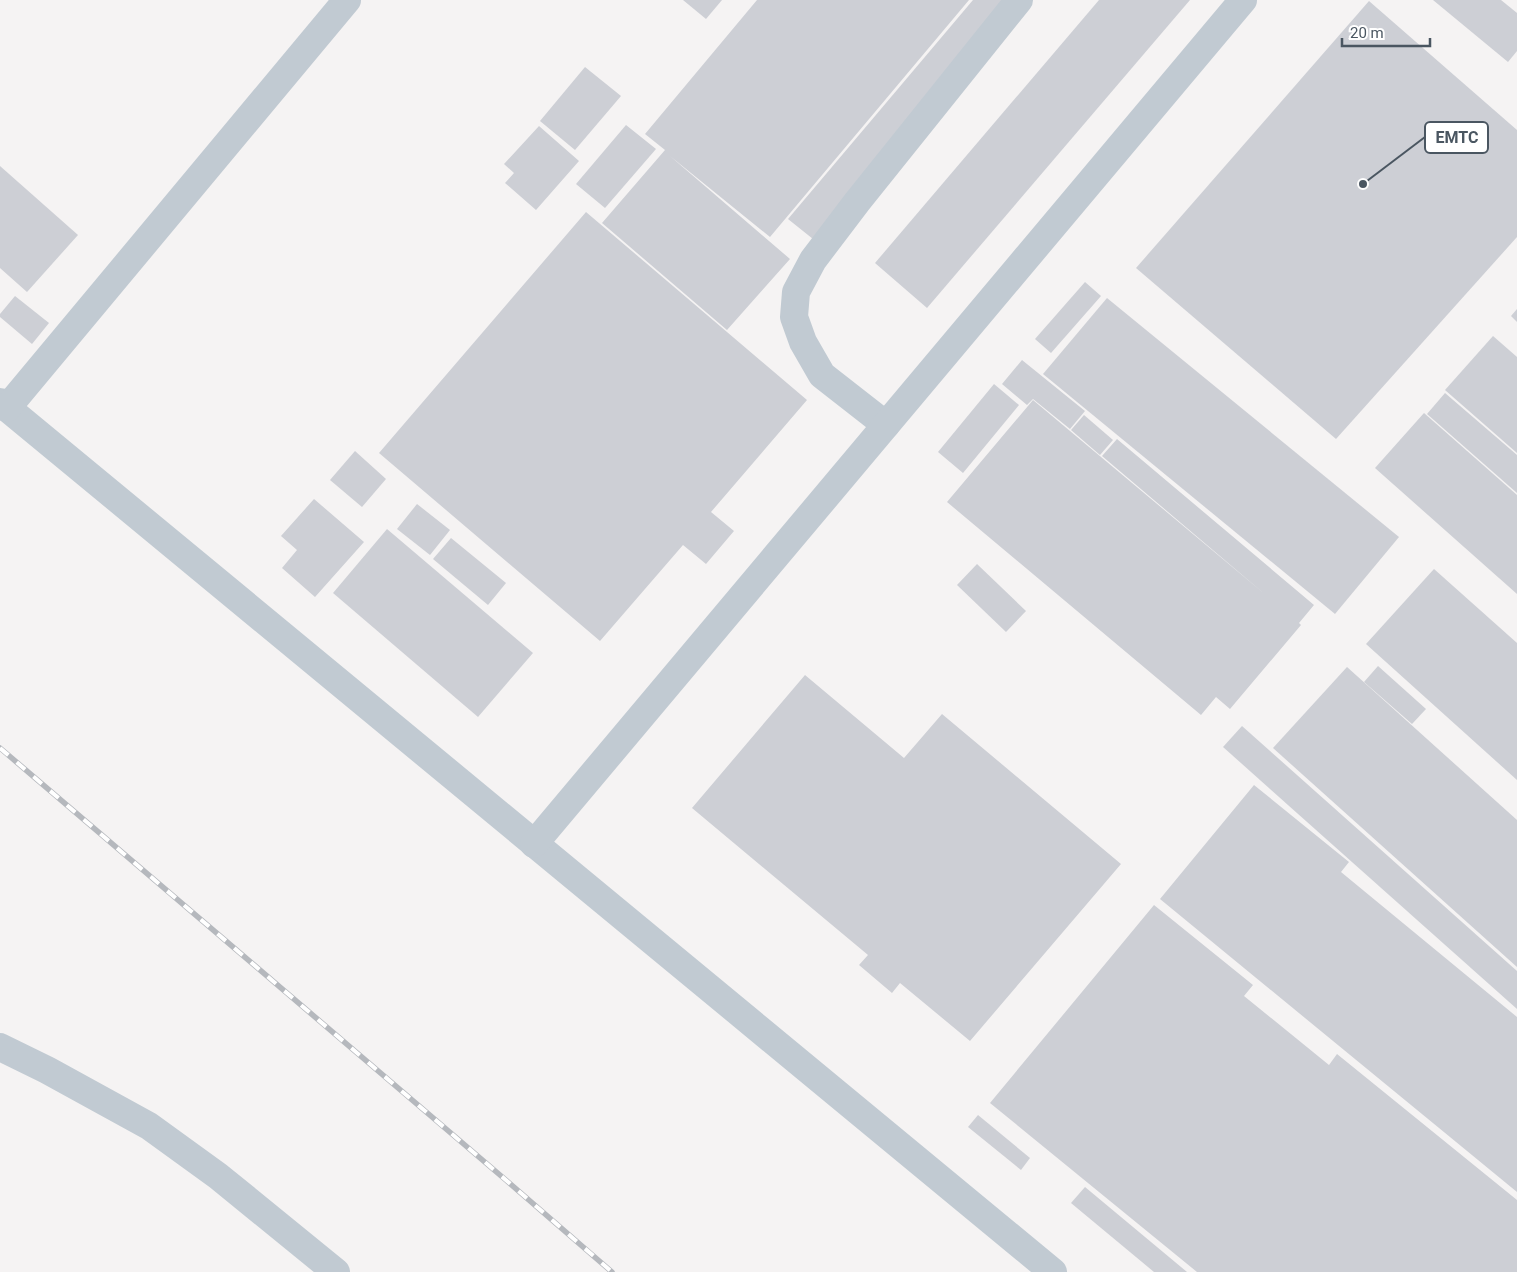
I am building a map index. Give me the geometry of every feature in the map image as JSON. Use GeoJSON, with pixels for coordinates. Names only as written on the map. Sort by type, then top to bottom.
{"type":"FeatureCollection","features":[{"type":"Feature","properties":{"kind":"street"},"geometry":{"type":"LineString","coordinates":[[347,0],[3,405],[1053,1272]]}},
{"type":"Feature","properties":{"kind":"street"},"geometry":{"type":"LineString","coordinates":[[886,425],[822,375],[803,342],[794,317],[796,292],[813,260],[857,202],[1019,0]]}},
{"type":"Feature","properties":{"kind":"street"},"geometry":{"type":"LineString","coordinates":[[534,844],[1243,0]]}},
{"type":"Feature","properties":{"kind":"street"},"geometry":{"type":"LineString","coordinates":[[0,1047],[48,1070],[148,1126],[218,1176],[336,1272]]}},
{"type":"Feature","properties":{"kind":"building"},"geometry":{"type":"Polygon","coordinates":[[[683,0],[722,0],[706,19],[683,0]]]}},
{"type":"Feature","properties":{"kind":"building"},"geometry":{"type":"Polygon","coordinates":[[[757,0],[969,0],[770,237],[670,156],[790,259],[727,330],[602,223],[665,150],[645,134],[757,0]]]}},
{"type":"Feature","properties":{"kind":"building"},"geometry":{"type":"Polygon","coordinates":[[[973,0],[1016,0],[813,239],[788,219],[973,0]]]}},
{"type":"Feature","properties":{"kind":"building"},"geometry":{"type":"Polygon","coordinates":[[[1099,0],[1190,0],[927,308],[875,263],[1099,0]]]}},
{"type":"Feature","properties":{"kind":"building"},"geometry":{"type":"Polygon","coordinates":[[[1433,0],[1501,0],[1517,13],[1517,51],[1508,62],[1433,0]]]}},
{"type":"Feature","properties":{"kind":"building"},"geometry":{"type":"Polygon","coordinates":[[[1369,1],[1517,130],[1517,237],[1336,439],[1136,268],[1369,1]]]}},
{"type":"Feature","properties":{"kind":"building"},"geometry":{"type":"Polygon","coordinates":[[[585,67],[621,96],[575,150],[540,121],[585,67]]]}},
{"type":"Feature","properties":{"kind":"building"},"geometry":{"type":"Polygon","coordinates":[[[626,125],[656,149],[605,208],[576,184],[626,125]]]}},
{"type":"Feature","properties":{"kind":"building"},"geometry":{"type":"Polygon","coordinates":[[[539,126],[579,161],[536,210],[505,183],[514,173],[504,164],[539,126]]]}},
{"type":"Feature","properties":{"kind":"building"},"geometry":{"type":"Polygon","coordinates":[[[0,166],[78,235],[27,292],[0,268],[0,166]]]}},
{"type":"Feature","properties":{"kind":"building"},"geometry":{"type":"Polygon","coordinates":[[[586,212],[807,400],[711,512],[734,531],[706,564],[683,545],[600,641],[379,453],[586,212]]]}},
{"type":"Feature","properties":{"kind":"building"},"geometry":{"type":"Polygon","coordinates":[[[1085,282],[1101,296],[1051,353],[1035,339],[1085,282]]]}},
{"type":"Feature","properties":{"kind":"building"},"geometry":{"type":"Polygon","coordinates":[[[15,296],[49,323],[32,344],[0,317],[0,314],[15,296]]]}},
{"type":"Feature","properties":{"kind":"building"},"geometry":{"type":"Polygon","coordinates":[[[1107,298],[1399,537],[1335,614],[1043,374],[1107,298]]]}},
{"type":"Feature","properties":{"kind":"building"},"geometry":{"type":"Polygon","coordinates":[[[1517,309],[1517,322],[1511,316],[1517,309]]]}},
{"type":"Feature","properties":{"kind":"building"},"geometry":{"type":"Polygon","coordinates":[[[1493,336],[1517,357],[1517,453],[1445,390],[1493,336]]]}},
{"type":"Feature","properties":{"kind":"building"},"geometry":{"type":"Polygon","coordinates":[[[1022,360],[1085,411],[1070,429],[1033,399],[1027,405],[1002,384],[1022,360]]]}},
{"type":"Feature","properties":{"kind":"building"},"geometry":{"type":"Polygon","coordinates":[[[994,384],[1019,405],[963,473],[938,452],[994,384]]]}},
{"type":"Feature","properties":{"kind":"building"},"geometry":{"type":"Polygon","coordinates":[[[1445,393],[1517,455],[1517,493],[1427,414],[1445,393]]]}},
{"type":"Feature","properties":{"kind":"building"},"geometry":{"type":"Polygon","coordinates":[[[1033,400],[1267,596],[1102,456],[1117,439],[1314,605],[1299,623],[1301,625],[1230,709],[1216,697],[1201,715],[947,502],[1033,400]]]}},
{"type":"Feature","properties":{"kind":"building"},"geometry":{"type":"Polygon","coordinates":[[[1424,413],[1517,495],[1517,594],[1375,468],[1424,413]]]}},
{"type":"Feature","properties":{"kind":"building"},"geometry":{"type":"Polygon","coordinates":[[[1084,415],[1113,440],[1100,455],[1071,430],[1084,415]]]}},
{"type":"Feature","properties":{"kind":"building"},"geometry":{"type":"Polygon","coordinates":[[[355,451],[386,479],[362,507],[330,480],[355,451]]]}},
{"type":"Feature","properties":{"kind":"building"},"geometry":{"type":"Polygon","coordinates":[[[314,499],[364,542],[315,597],[282,568],[297,550],[281,536],[314,499]]]}},
{"type":"Feature","properties":{"kind":"building"},"geometry":{"type":"Polygon","coordinates":[[[417,504],[450,530],[430,555],[397,529],[417,504]]]}},
{"type":"Feature","properties":{"kind":"building"},"geometry":{"type":"Polygon","coordinates":[[[387,529],[533,653],[478,717],[333,593],[387,529]]]}},
{"type":"Feature","properties":{"kind":"building"},"geometry":{"type":"Polygon","coordinates":[[[451,538],[506,583],[488,605],[433,559],[451,538]]]}},
{"type":"Feature","properties":{"kind":"building"},"geometry":{"type":"Polygon","coordinates":[[[977,564],[1026,611],[1006,632],[957,585],[977,564]]]}},
{"type":"Feature","properties":{"kind":"building"},"geometry":{"type":"Polygon","coordinates":[[[1434,569],[1517,643],[1517,780],[1366,644],[1434,569]]]}},
{"type":"Feature","properties":{"kind":"building"},"geometry":{"type":"Polygon","coordinates":[[[1378,666],[1426,709],[1412,724],[1364,682],[1378,666]]]}},
{"type":"Feature","properties":{"kind":"building"},"geometry":{"type":"Polygon","coordinates":[[[1347,667],[1517,820],[1517,967],[1273,748],[1347,667]]]}},
{"type":"Feature","properties":{"kind":"building"},"geometry":{"type":"Polygon","coordinates":[[[805,675],[904,758],[942,714],[1121,864],[970,1041],[900,983],[892,993],[859,965],[868,955],[692,808],[805,675]]]}},
{"type":"Feature","properties":{"kind":"building"},"geometry":{"type":"Polygon","coordinates":[[[1242,726],[1517,971],[1517,1009],[1223,747],[1242,726]]]}},
{"type":"Feature","properties":{"kind":"building"},"geometry":{"type":"Polygon","coordinates":[[[1254,785],[1349,862],[1341,872],[1517,1017],[1517,1192],[1160,899],[1254,785]]]}},
{"type":"Feature","properties":{"kind":"building"},"geometry":{"type":"Polygon","coordinates":[[[1154,905],[1253,985],[1244,996],[1329,1065],[1337,1054],[1517,1200],[1517,1272],[1197,1272],[990,1103],[1154,905]]]}},
{"type":"Feature","properties":{"kind":"building"},"geometry":{"type":"Polygon","coordinates":[[[978,1115],[1030,1158],[1021,1170],[968,1127],[978,1115]]]}},
{"type":"Feature","properties":{"kind":"building"},"geometry":{"type":"Polygon","coordinates":[[[1085,1187],[1187,1272],[1154,1272],[1071,1203],[1085,1187]]]}},
{"type":"Feature","properties":{"kind":"railway"},"geometry":{"type":"LineString","coordinates":[[0,748],[612,1272]]}},
{"type":"Feature","properties":{"kind":"place","name":"EMTC"},"geometry":{"type":"Point","coordinates":[1363,184]}}]}
